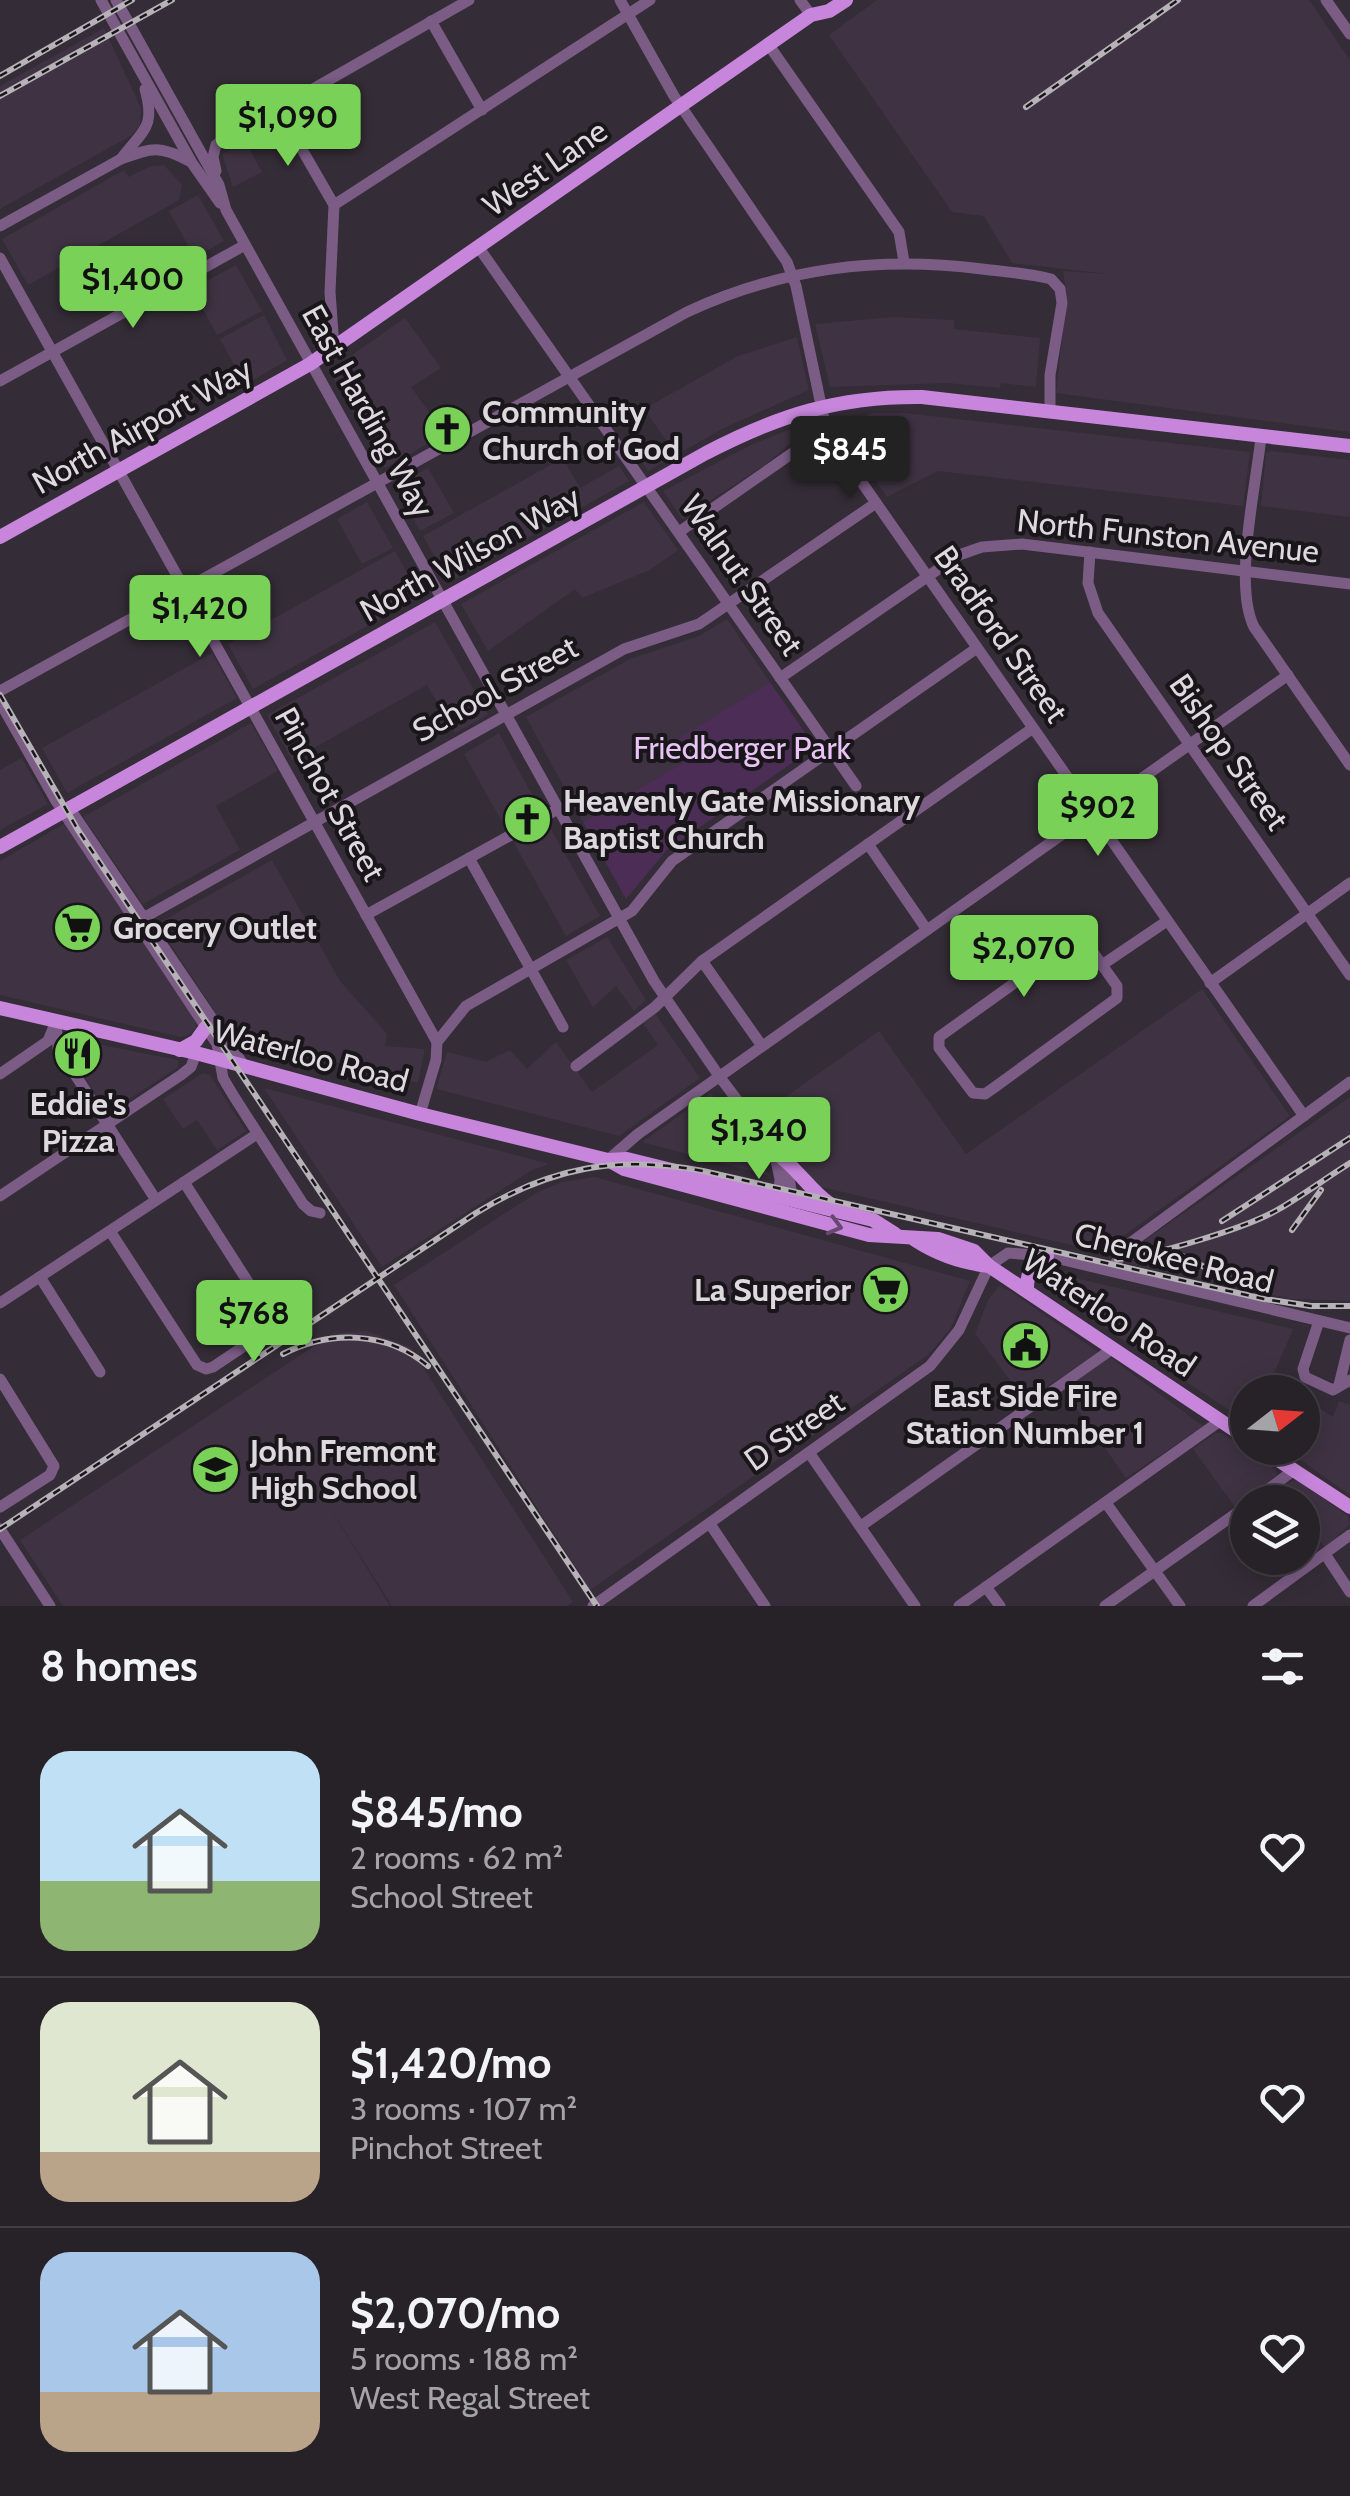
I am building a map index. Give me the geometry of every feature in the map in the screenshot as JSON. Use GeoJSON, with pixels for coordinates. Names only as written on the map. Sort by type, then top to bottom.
{"type":"FeatureCollection","features":[{"type":"Feature","properties":{"kind":"main road","name":"West Lane"},"geometry":{"type":"LineString","coordinates":[[811,15],[820,0]]}},
{"type":"Feature","properties":{"kind":"main road","name":"West Lane"},"geometry":{"type":"LineString","coordinates":[[310,364],[768,44],[811,15],[828,11],[846,0]]}},
{"type":"Feature","properties":{"kind":"main road","name":"North Airport Way"},"geometry":{"type":"LineString","coordinates":[[0,537],[310,364]]}},
{"type":"Feature","properties":{"kind":"main road","name":"North Wilson Way"},"geometry":{"type":"LineString","coordinates":[[0,847],[647,486],[754,429],[822,406],[867,398],[922,397],[1350,446]]}},
{"type":"Feature","properties":{"kind":"main road","name":"Waterloo Road"},"geometry":{"type":"LineString","coordinates":[[0,1008],[196,1053],[608,1160],[624,1169],[869,1235],[896,1234]]}},
{"type":"Feature","properties":{"kind":"main road"},"geometry":{"type":"LineString","coordinates":[[180,1050],[196,1041],[206,1027]]}},
{"type":"Feature","properties":{"kind":"main road"},"geometry":{"type":"LineString","coordinates":[[778,1155],[797,1170],[817,1195],[844,1212]]}},
{"type":"Feature","properties":{"kind":"main road","name":"Waterloo Road"},"geometry":{"type":"LineString","coordinates":[[608,1160],[627,1159],[783,1196],[873,1220],[913,1239],[938,1239],[974,1251],[988,1266],[1230,1427]]}},
{"type":"Feature","properties":{"kind":"main road"},"geometry":{"type":"LineString","coordinates":[[1027,1290],[1032,1266],[1046,1256]]}},
{"type":"Feature","properties":{"kind":"main road"},"geometry":{"type":"LineString","coordinates":[[1286,1465],[1350,1507]]}},
{"type":"Feature","properties":{"kind":"street","name":"East Harding Way"},"geometry":{"type":"LineString","coordinates":[[101,0],[192,163],[245,245],[664,997],[790,1174],[783,1196]]}},
{"type":"Feature","properties":{"kind":"street","name":"East Harding Way"},"geometry":{"type":"LineString","coordinates":[[116,0],[219,184],[225,210]]}},
{"type":"Feature","properties":{"kind":"street"},"geometry":{"type":"LineString","coordinates":[[219,184],[213,157],[216,145],[469,0]]}},
{"type":"Feature","properties":{"kind":"street","name":"Bradford Street"},"geometry":{"type":"LineString","coordinates":[[620,0],[681,106],[780,250],[792,275],[827,429],[1304,1116]]}},
{"type":"Feature","properties":{"kind":"street"},"geometry":{"type":"LineString","coordinates":[[334,205],[650,0]]}},
{"type":"Feature","properties":{"kind":"street"},"geometry":{"type":"LineString","coordinates":[[800,0],[811,15]]}},
{"type":"Feature","properties":{"kind":"street"},"geometry":{"type":"LineString","coordinates":[[1326,0],[1350,34]]}},
{"type":"Feature","properties":{"kind":"street"},"geometry":{"type":"LineString","coordinates":[[431,21],[482,110]]}},
{"type":"Feature","properties":{"kind":"street"},"geometry":{"type":"LineString","coordinates":[[768,44],[898,232],[904,262]]}},
{"type":"Feature","properties":{"kind":"street"},"geometry":{"type":"LineString","coordinates":[[121,158],[140,139],[151,115],[140,68]]}},
{"type":"Feature","properties":{"kind":"street"},"geometry":{"type":"LineString","coordinates":[[278,108],[334,205],[330,292],[334,347]]}},
{"type":"Feature","properties":{"kind":"street"},"geometry":{"type":"LineString","coordinates":[[0,226],[121,158],[160,148],[192,163]]}},
{"type":"Feature","properties":{"kind":"street"},"geometry":{"type":"LineString","coordinates":[[0,382],[245,245]]}},
{"type":"Feature","properties":{"kind":"street","name":"Walnut Street"},"geometry":{"type":"LineString","coordinates":[[478,248],[856,786]]}},
{"type":"Feature","properties":{"kind":"street","name":"Pinchot Street"},"geometry":{"type":"LineString","coordinates":[[0,258],[437,1042]]}},
{"type":"Feature","properties":{"kind":"street"},"geometry":{"type":"LineString","coordinates":[[66,810],[0,691],[716,299],[792,275],[834,267],[904,262],[1051,279],[1060,288],[1062,302],[1050,375],[1050,412]]}},
{"type":"Feature","properties":{"kind":"street"},"geometry":{"type":"LineString","coordinates":[[679,532],[827,429]]}},
{"type":"Feature","properties":{"kind":"street"},"geometry":{"type":"LineString","coordinates":[[1262,437],[1244,594],[1247,614],[1350,765]]}},
{"type":"Feature","properties":{"kind":"street","name":"School Street"},"geometry":{"type":"LineString","coordinates":[[140,920],[624,649],[690,629],[876,503]]}},
{"type":"Feature","properties":{"kind":"street","name":"North Funston Avenue"},"geometry":{"type":"LineString","coordinates":[[780,678],[927,574],[959,555],[993,545],[1022,544],[1350,584]]}},
{"type":"Feature","properties":{"kind":"street","name":"Bishop Street"},"geometry":{"type":"LineString","coordinates":[[1090,552],[1088,582],[1098,613],[1350,975]]}},
{"type":"Feature","properties":{"kind":"street"},"geometry":{"type":"LineString","coordinates":[[420,1114],[436,1060],[437,1042],[466,1006],[633,909],[672,860],[977,648]]}},
{"type":"Feature","properties":{"kind":"street"},"geometry":{"type":"LineString","coordinates":[[608,1160],[719,1076],[1288,675]]}},
{"type":"Feature","properties":{"kind":"street"},"geometry":{"type":"LineString","coordinates":[[0,702],[66,810],[244,1067]]}},
{"type":"Feature","properties":{"kind":"street"},"geometry":{"type":"LineString","coordinates":[[576,1066],[664,997],[702,961],[1033,728]]}},
{"type":"Feature","properties":{"kind":"street"},"geometry":{"type":"LineString","coordinates":[[366,915],[558,808]]}},
{"type":"Feature","properties":{"kind":"street"},"geometry":{"type":"LineString","coordinates":[[868,844],[927,930]]}},
{"type":"Feature","properties":{"kind":"street"},"geometry":{"type":"LineString","coordinates":[[468,858],[563,1026]]}},
{"type":"Feature","properties":{"kind":"street"},"geometry":{"type":"LineString","coordinates":[[1210,983],[1350,883]]}},
{"type":"Feature","properties":{"kind":"street"},"geometry":{"type":"LineString","coordinates":[[140,920],[217,1044],[223,1078],[257,1134],[303,1204],[320,1213]]}},
{"type":"Feature","properties":{"kind":"street"},"geometry":{"type":"LineString","coordinates":[[1102,965],[1166,921]]}},
{"type":"Feature","properties":{"kind":"street"},"geometry":{"type":"LineString","coordinates":[[1073,941],[1087,944],[1102,965],[1118,990],[1109,1007],[985,1094],[972,1093],[938,1045],[946,1030],[1073,941]]}},
{"type":"Feature","properties":{"kind":"street"},"geometry":{"type":"LineString","coordinates":[[702,961],[762,1046]]}},
{"type":"Feature","properties":{"kind":"street"},"geometry":{"type":"LineString","coordinates":[[0,1074],[48,1042],[56,1022]]}},
{"type":"Feature","properties":{"kind":"street"},"geometry":{"type":"LineString","coordinates":[[56,1022],[58,1048],[156,1200]]}},
{"type":"Feature","properties":{"kind":"street"},"geometry":{"type":"LineString","coordinates":[[0,1196],[181,1076],[196,1053]]}},
{"type":"Feature","properties":{"kind":"street"},"geometry":{"type":"LineString","coordinates":[[1111,1270],[1130,1244],[1350,1082]]}},
{"type":"Feature","properties":{"kind":"street"},"geometry":{"type":"LineString","coordinates":[[0,1303],[257,1134]]}},
{"type":"Feature","properties":{"kind":"street"},"geometry":{"type":"LineString","coordinates":[[110,1231],[197,1365],[206,1369],[268,1330],[271,1318],[184,1182]]}},
{"type":"Feature","properties":{"kind":"street"},"geometry":{"type":"LineString","coordinates":[[778,1211],[783,1196]]}},
{"type":"Feature","properties":{"kind":"street","name":"Cherokee Road"},"geometry":{"type":"LineString","coordinates":[[988,1266],[1008,1253],[1046,1256],[1350,1328]]}},
{"type":"Feature","properties":{"kind":"street","name":"D Street"},"geometry":{"type":"LineString","coordinates":[[593,1606],[611,1601],[710,1524],[908,1384],[944,1351],[964,1320],[988,1266]]}},
{"type":"Feature","properties":{"kind":"street"},"geometry":{"type":"LineString","coordinates":[[40,1277],[100,1372]]}},
{"type":"Feature","properties":{"kind":"street"},"geometry":{"type":"LineString","coordinates":[[1320,1321],[1304,1373],[1308,1379],[1333,1390],[1344,1383],[1350,1340]]}},
{"type":"Feature","properties":{"kind":"street"},"geometry":{"type":"LineString","coordinates":[[861,1526],[1112,1349]]}},
{"type":"Feature","properties":{"kind":"street"},"geometry":{"type":"LineString","coordinates":[[0,1378],[54,1464],[53,1471],[0,1507]]}},
{"type":"Feature","properties":{"kind":"street"},"geometry":{"type":"LineString","coordinates":[[959,1606],[1220,1421]]}},
{"type":"Feature","properties":{"kind":"street"},"geometry":{"type":"LineString","coordinates":[[810,1454],[916,1606]]}},
{"type":"Feature","properties":{"kind":"street"},"geometry":{"type":"LineString","coordinates":[[1275,1485],[1294,1470]]}},
{"type":"Feature","properties":{"kind":"street"},"geometry":{"type":"LineString","coordinates":[[1106,1503],[1180,1606]]}},
{"type":"Feature","properties":{"kind":"street"},"geometry":{"type":"LineString","coordinates":[[1105,1606],[1230,1518]]}},
{"type":"Feature","properties":{"kind":"street"},"geometry":{"type":"LineString","coordinates":[[710,1524],[766,1606]]}},
{"type":"Feature","properties":{"kind":"street"},"geometry":{"type":"LineString","coordinates":[[0,1529],[50,1606]]}},
{"type":"Feature","properties":{"kind":"street"},"geometry":{"type":"LineString","coordinates":[[1253,1606],[1350,1535]]}},
{"type":"Feature","properties":{"kind":"street"},"geometry":{"type":"LineString","coordinates":[[1324,1554],[1350,1592]]}},
{"type":"Feature","properties":{"kind":"street"},"geometry":{"type":"LineString","coordinates":[[986,1587],[1000,1606]]}},
{"type":"Feature","properties":{"kind":"shaded area"},"geometry":{"type":"Polygon","coordinates":[[[877,0],[1309,0],[1350,60],[1350,432],[1056,393],[1067,296],[1063,271],[1108,274],[1012,263],[984,216],[952,212],[829,35],[877,0]]]}},
{"type":"Feature","properties":{"kind":"shaded area"},"geometry":{"type":"Polygon","coordinates":[[[104,28],[141,108],[140,125],[132,135],[0,209],[0,86],[104,28]]]}},
{"type":"Feature","properties":{"kind":"shaded area"},"geometry":{"type":"Polygon","coordinates":[[[245,141],[262,172],[233,187],[222,154],[245,141]]]}},
{"type":"Feature","properties":{"kind":"shaded area"},"geometry":{"type":"Polygon","coordinates":[[[164,165],[182,185],[179,200],[28,285],[2,239],[124,170],[129,177],[151,166],[164,165]]]}},
{"type":"Feature","properties":{"kind":"shaded area"},"geometry":{"type":"Polygon","coordinates":[[[198,195],[224,241],[195,258],[169,211],[198,195]]]}},
{"type":"Feature","properties":{"kind":"shaded area"},"geometry":{"type":"Polygon","coordinates":[[[236,265],[262,311],[217,335],[192,289],[236,265]]]}},
{"type":"Feature","properties":{"kind":"shaded area"},"geometry":{"type":"Polygon","coordinates":[[[264,315],[287,360],[245,385],[220,339],[264,315]]]}},
{"type":"Feature","properties":{"kind":"shaded area"},"geometry":{"type":"Polygon","coordinates":[[[893,317],[954,320],[954,329],[1040,338],[1036,387],[947,383],[830,387],[815,324],[893,317]]]}},
{"type":"Feature","properties":{"kind":"shaded area"},"geometry":{"type":"Polygon","coordinates":[[[405,318],[441,368],[411,387],[445,434],[385,468],[329,371],[405,318]]]}},
{"type":"Feature","properties":{"kind":"shaded area"},"geometry":{"type":"Polygon","coordinates":[[[797,337],[809,390],[724,428],[648,471],[638,456],[666,440],[644,409],[738,356],[797,337]]]}},
{"type":"Feature","properties":{"kind":"shaded area"},"geometry":{"type":"Polygon","coordinates":[[[873,413],[904,413],[1250,452],[1243,506],[938,471],[887,497],[842,433],[847,423],[873,413]]]}},
{"type":"Feature","properties":{"kind":"shaded area"},"geometry":{"type":"Polygon","coordinates":[[[803,424],[811,427],[763,466],[682,519],[663,491],[751,445],[803,424]]]}},
{"type":"Feature","properties":{"kind":"shaded area"},"geometry":{"type":"Polygon","coordinates":[[[1266,453],[1350,460],[1350,517],[1261,506],[1266,453]]]}},
{"type":"Feature","properties":{"kind":"shaded area"},"geometry":{"type":"Polygon","coordinates":[[[563,458],[580,488],[619,466],[629,481],[449,582],[423,536],[563,458]]]}},
{"type":"Feature","properties":{"kind":"shaded area"},"geometry":{"type":"Polygon","coordinates":[[[428,468],[454,513],[420,531],[395,486],[428,468]]]}},
{"type":"Feature","properties":{"kind":"shaded area"},"geometry":{"type":"Polygon","coordinates":[[[367,502],[393,548],[362,564],[337,519],[367,502]]]}},
{"type":"Feature","properties":{"kind":"shaded area"},"geometry":{"type":"Polygon","coordinates":[[[644,502],[678,550],[650,570],[582,598],[575,589],[488,651],[461,604],[644,502]]]}},
{"type":"Feature","properties":{"kind":"shaded area"},"geometry":{"type":"Polygon","coordinates":[[[395,551],[420,597],[253,689],[228,644],[395,551]]]}},
{"type":"Feature","properties":{"kind":"shaded area"},"geometry":{"type":"Polygon","coordinates":[[[727,619],[770,682],[680,738],[691,758],[583,822],[526,717],[630,659],[699,636],[727,619]]]}},
{"type":"Feature","properties":{"kind":"shaded area"},"geometry":{"type":"Polygon","coordinates":[[[435,622],[488,715],[455,733],[427,685],[292,760],[267,715],[435,622]]]}},
{"type":"Feature","properties":{"kind":"shaded area"},"geometry":{"type":"Polygon","coordinates":[[[212,653],[237,698],[67,793],[42,748],[212,653]]]}},
{"type":"Feature","properties":{"kind":"shaded area"},"geometry":{"type":"Polygon","coordinates":[[[251,723],[278,771],[216,806],[240,850],[143,904],[83,817],[251,723]]]}},
{"type":"Feature","properties":{"kind":"shaded area"},"geometry":{"type":"Polygon","coordinates":[[[499,733],[539,808],[505,827],[464,754],[499,733]]]}},
{"type":"Feature","properties":{"kind":"shaded area"},"geometry":{"type":"Polygon","coordinates":[[[22,758],[48,804],[0,830],[0,770],[22,758]]]}},
{"type":"Feature","properties":{"kind":"shaded area"},"geometry":{"type":"Polygon","coordinates":[[[69,821],[195,1019],[197,1028],[190,1034],[181,1037],[0,995],[0,861],[69,821]]]}},
{"type":"Feature","properties":{"kind":"shaded area"},"geometry":{"type":"Polygon","coordinates":[[[548,824],[600,916],[566,936],[514,843],[548,824]]]}},
{"type":"Feature","properties":{"kind":"shaded area"},"geometry":{"type":"Polygon","coordinates":[[[272,860],[340,981],[387,1034],[385,1046],[425,1049],[418,1083],[230,1035],[157,924],[272,860]]]}},
{"type":"Feature","properties":{"kind":"shaded area"},"geometry":{"type":"Polygon","coordinates":[[[607,937],[646,1000],[634,1011],[616,986],[593,1007],[566,960],[607,937]]]}},
{"type":"Feature","properties":{"kind":"shaded area"},"geometry":{"type":"Polygon","coordinates":[[[1202,989],[1290,1116],[1101,1252],[817,1186],[764,1112],[879,1031],[966,1154],[1202,989]]]}},
{"type":"Feature","properties":{"kind":"shaded area"},"geometry":{"type":"Polygon","coordinates":[[[654,1012],[700,1078],[619,1136],[436,1089],[447,1052],[486,1062],[510,1050],[527,1069],[556,1042],[592,1092],[658,1045],[643,1023],[654,1012]]]}},
{"type":"Feature","properties":{"kind":"shaded area"},"geometry":{"type":"Polygon","coordinates":[[[71,1039],[178,1060],[178,1067],[108,1113],[65,1047],[71,1039]]]}},
{"type":"Feature","properties":{"kind":"shaded area"},"geometry":{"type":"Polygon","coordinates":[[[203,1073],[210,1075],[246,1131],[217,1150],[197,1120],[183,1129],[163,1099],[203,1073]]]}},
{"type":"Feature","properties":{"kind":"shaded area"},"geometry":{"type":"Polygon","coordinates":[[[264,1088],[549,1164],[532,1170],[382,1267],[264,1088]]]}},
{"type":"Feature","properties":{"kind":"shaded area"},"geometry":{"type":"Polygon","coordinates":[[[711,1093],[727,1116],[770,1176],[642,1142],[711,1093]]]}},
{"type":"Feature","properties":{"kind":"shaded area"},"geometry":{"type":"Polygon","coordinates":[[[1350,1097],[1350,1301],[1292,1299],[1128,1263],[1135,1247],[1350,1097]]]}},
{"type":"Feature","properties":{"kind":"shaded area"},"geometry":{"type":"Polygon","coordinates":[[[595,1177],[970,1281],[951,1328],[928,1355],[590,1590],[394,1285],[538,1192],[562,1182],[595,1177]]]}},
{"type":"Feature","properties":{"kind":"shaded area"},"geometry":{"type":"Polygon","coordinates":[[[1054,1273],[1293,1329],[1273,1375],[1230,1375],[1230,1411],[1051,1292],[1047,1281],[1054,1273]]]}},
{"type":"Feature","properties":{"kind":"shaded area"},"geometry":{"type":"Polygon","coordinates":[[[999,1286],[1098,1352],[1026,1401],[975,1334],[988,1300],[999,1286]]]}},
{"type":"Feature","properties":{"kind":"shaded area"},"geometry":{"type":"Polygon","coordinates":[[[366,1331],[410,1347],[573,1602],[567,1606],[392,1606],[324,1498],[390,1606],[63,1606],[20,1540],[334,1333],[366,1331]]]}},
{"type":"Feature","properties":{"kind":"shaded area"},"geometry":{"type":"Polygon","coordinates":[[[1108,1356],[1203,1426],[1126,1478],[1064,1390],[1108,1356]]]}},
{"type":"Feature","properties":{"kind":"shaded area"},"geometry":{"type":"Polygon","coordinates":[[[1339,1401],[1350,1405],[1350,1495],[1308,1465],[1320,1465],[1320,1409],[1333,1417],[1339,1401]]]}},
{"type":"Feature","properties":{"kind":"shaded area"},"geometry":{"type":"Polygon","coordinates":[[[1215,1433],[1222,1433],[1230,1438],[1230,1465],[1269,1465],[1277,1475],[1264,1485],[1230,1485],[1230,1500],[1193,1449],[1215,1433]]]}},
{"type":"Feature","properties":{"kind":"shaded area"},"geometry":{"type":"Polygon","coordinates":[[[1320,1496],[1348,1516],[1350,1524],[1325,1548],[1320,1541],[1320,1496]]]}},
{"type":"Feature","properties":{"kind":"green space","name":"Friedberger Park"},"geometry":{"type":"Polygon","coordinates":[[[770,682],[815,747],[667,850],[626,899],[583,822],[691,758],[679,738],[770,682]]]}},
{"type":"Feature","properties":{"kind":"railway"},"geometry":{"type":"LineString","coordinates":[[0,76],[132,0]]}},
{"type":"Feature","properties":{"kind":"railway"},"geometry":{"type":"LineString","coordinates":[[0,96],[172,0]]}},
{"type":"Feature","properties":{"kind":"railway"},"geometry":{"type":"LineString","coordinates":[[1026,107],[1178,0]]}},
{"type":"Feature","properties":{"kind":"railway"},"geometry":{"type":"LineString","coordinates":[[0,695],[78,830],[597,1606]]}},
{"type":"Feature","properties":{"kind":"railway"},"geometry":{"type":"LineString","coordinates":[[1222,1221],[1350,1138]]}},
{"type":"Feature","properties":{"kind":"railway"},"geometry":{"type":"LineString","coordinates":[[1117,1259],[1176,1247],[1245,1224],[1279,1209],[1350,1163]]}},
{"type":"Feature","properties":{"kind":"railway"},"geometry":{"type":"LineString","coordinates":[[0,1529],[476,1213],[531,1185],[585,1169],[642,1164],[703,1171],[1264,1299],[1311,1306],[1350,1306]]}},
{"type":"Feature","properties":{"kind":"railway"},"geometry":{"type":"LineString","coordinates":[[1292,1230],[1321,1190]]}},
{"type":"Feature","properties":{"kind":"railway"},"geometry":{"type":"LineString","coordinates":[[1174,1252],[1237,1283]]}},
{"type":"Feature","properties":{"kind":"railway"},"geometry":{"type":"LineString","coordinates":[[283,1354],[320,1341],[358,1338],[395,1346],[428,1366]]}},
{"type":"Feature","properties":{"kind":"place","name":"Community Church of God"},"geometry":{"type":"Point","coordinates":[447,430]}},
{"type":"Feature","properties":{"kind":"place","name":"Heavenly Gate Missionary Baptist Church"},"geometry":{"type":"Point","coordinates":[528,819]}},
{"type":"Feature","properties":{"kind":"place","name":"Grocery Outlet"},"geometry":{"type":"Point","coordinates":[78,928]}},
{"type":"Feature","properties":{"kind":"place","name":"Eddie's Pizza"},"geometry":{"type":"Point","coordinates":[78,1054]}},
{"type":"Feature","properties":{"kind":"place","name":"La Superior"},"geometry":{"type":"Point","coordinates":[886,1290]}},
{"type":"Feature","properties":{"kind":"place","name":"East Side Fire Station Number 1"},"geometry":{"type":"Point","coordinates":[1025,1346]}},
{"type":"Feature","properties":{"kind":"place","name":"John Fremont High School"},"geometry":{"type":"Point","coordinates":[215,1469]}}]}
